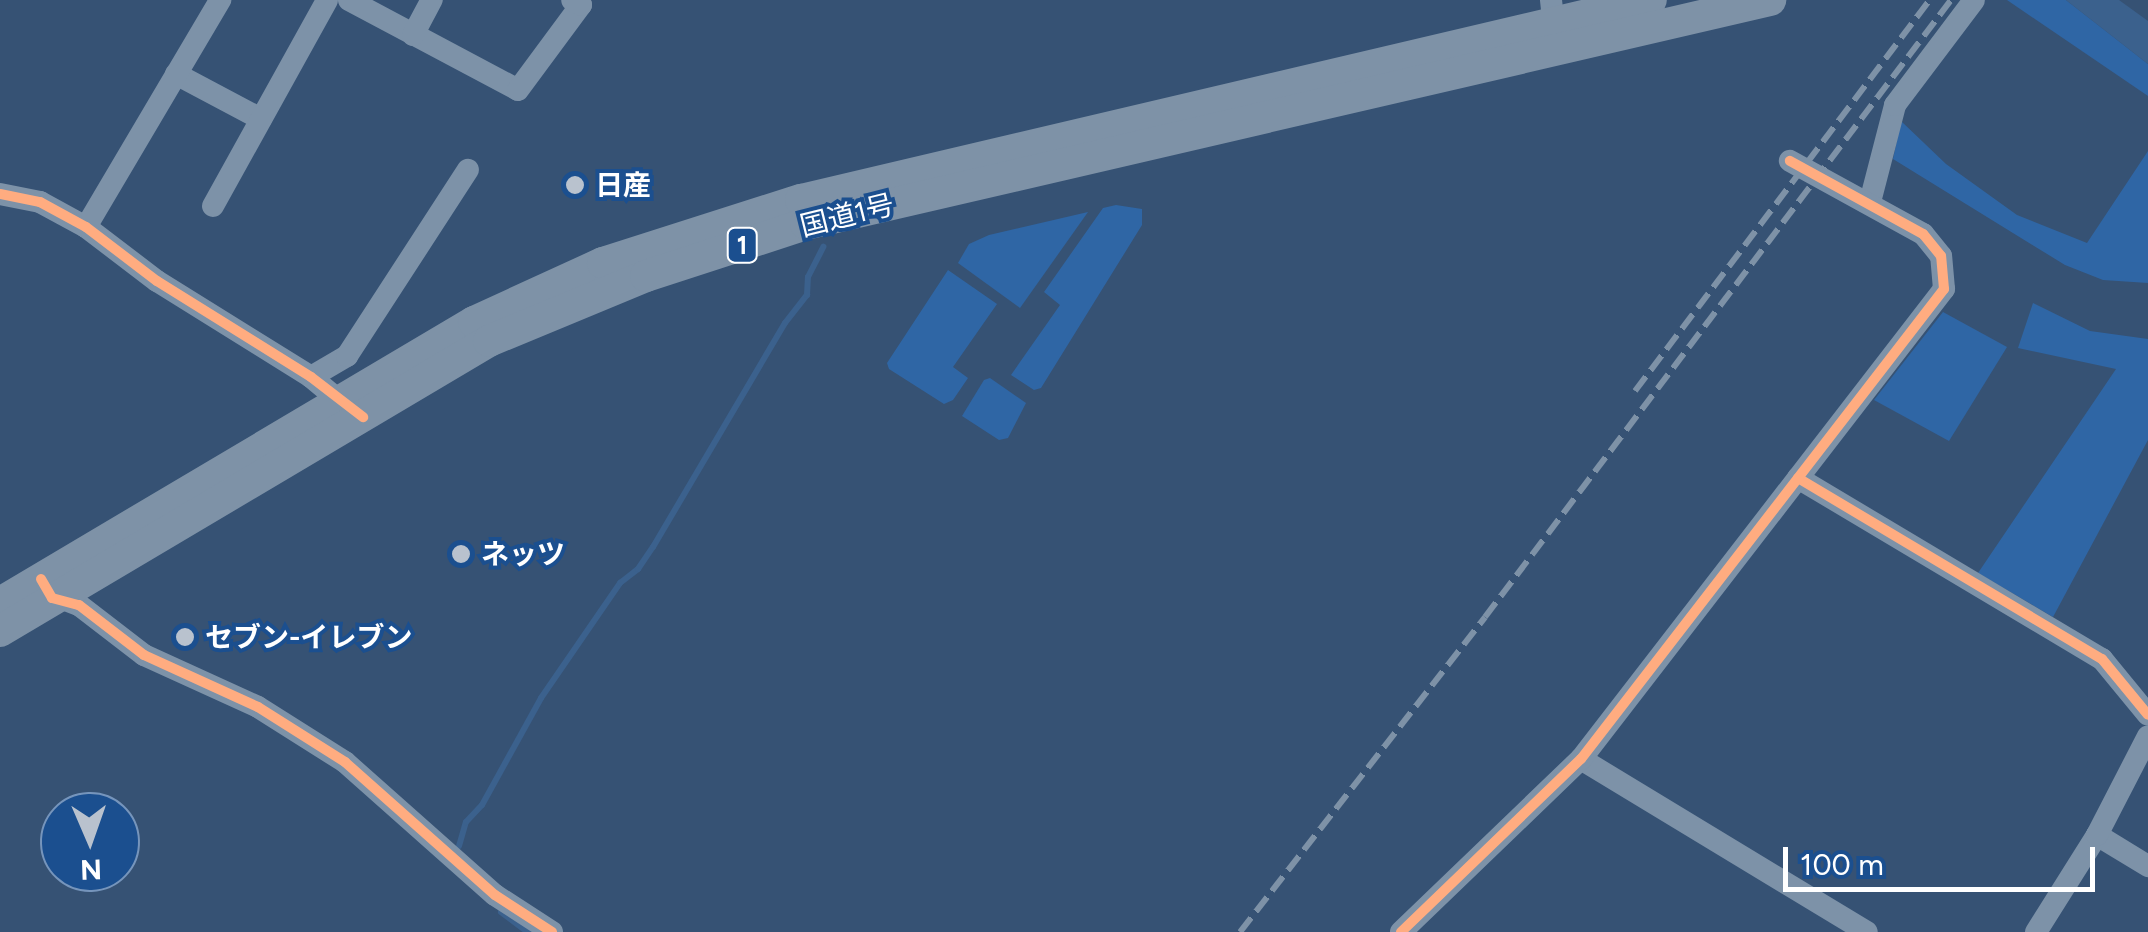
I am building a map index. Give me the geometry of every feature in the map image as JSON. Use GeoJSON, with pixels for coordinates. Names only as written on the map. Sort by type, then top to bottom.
{"type":"FeatureCollection","features":[{"type":"Feature","properties":{"kind":"highway","name":"国道1号"},"geometry":{"type":"LineString","coordinates":[[0,631],[46,589],[351,410],[474,322],[603,263],[702,228],[840,191],[1650,0]]}},
{"type":"Feature","properties":{"kind":"highway","name":"国道1号"},"geometry":{"type":"LineString","coordinates":[[1554,24],[1770,0]]}},
{"type":"Feature","properties":{"kind":"highway","name":"国道1号"},"geometry":{"type":"LineString","coordinates":[[0,603],[46,589]]}},
{"type":"Feature","properties":{"kind":"street"},"geometry":{"type":"LineString","coordinates":[[86,227],[220,0]]}},
{"type":"Feature","properties":{"kind":"street"},"geometry":{"type":"LineString","coordinates":[[213,206],[327,0]]}},
{"type":"Feature","properties":{"kind":"street"},"geometry":{"type":"LineString","coordinates":[[350,0],[518,90],[579,2]]}},
{"type":"Feature","properties":{"kind":"street"},"geometry":{"type":"LineString","coordinates":[[412,35],[432,0]]}},
{"type":"Feature","properties":{"kind":"street"},"geometry":{"type":"LineString","coordinates":[[1873,191],[1895,105],[1974,0]]}},
{"type":"Feature","properties":{"kind":"street"},"geometry":{"type":"LineString","coordinates":[[176,74],[261,119]]}},
{"type":"Feature","properties":{"kind":"street"},"geometry":{"type":"LineString","coordinates":[[1401,932],[1581,759],[1944,290],[1941,256],[1923,234],[1873,191],[1790,160]]}},
{"type":"Feature","properties":{"kind":"street"},"geometry":{"type":"LineString","coordinates":[[310,377],[347,356],[468,170]]}},
{"type":"Feature","properties":{"kind":"street"},"geometry":{"type":"LineString","coordinates":[[4,203],[40,202],[86,227],[157,281],[310,377],[351,410]]}},
{"type":"Feature","properties":{"kind":"street"},"geometry":{"type":"LineString","coordinates":[[1798,478],[2102,659],[2148,715]]}},
{"type":"Feature","properties":{"kind":"street"},"geometry":{"type":"LineString","coordinates":[[46,589],[79,605],[144,655],[258,707],[345,762],[494,895],[552,932]]}},
{"type":"Feature","properties":{"kind":"street"},"geometry":{"type":"LineString","coordinates":[[2036,932],[2097,835],[2148,736]]}},
{"type":"Feature","properties":{"kind":"street"},"geometry":{"type":"LineString","coordinates":[[1581,759],[1867,932]]}},
{"type":"Feature","properties":{"kind":"street"},"geometry":{"type":"LineString","coordinates":[[2097,835],[2148,866]]}},
{"type":"Feature","properties":{"kind":"shaded area"},"geometry":{"type":"Polygon","coordinates":[[[2007,0],[2066,0],[2148,64],[2148,96],[2007,0]]]}},
{"type":"Feature","properties":{"kind":"shaded area"},"geometry":{"type":"Polygon","coordinates":[[[2066,0],[2119,0],[2148,21],[2148,64],[2066,0]]]}},
{"type":"Feature","properties":{"kind":"shaded area"},"geometry":{"type":"Polygon","coordinates":[[[1901,121],[1946,164],[2017,215],[2087,243],[2148,151],[2148,283],[2103,280],[2065,265],[1893,159],[1901,121]]]}},
{"type":"Feature","properties":{"kind":"shaded area"},"geometry":{"type":"Polygon","coordinates":[[[1116,205],[1142,209],[1142,225],[1041,388],[1034,390],[1011,375],[1060,305],[1044,292],[1103,208],[1116,205]]]}},
{"type":"Feature","properties":{"kind":"shaded area"},"geometry":{"type":"Polygon","coordinates":[[[1088,212],[1020,308],[958,263],[969,244],[989,235],[1088,212]]]}},
{"type":"Feature","properties":{"kind":"shaded area"},"geometry":{"type":"Polygon","coordinates":[[[948,270],[997,304],[953,367],[968,378],[953,400],[944,404],[889,369],[887,363],[948,270]]]}},
{"type":"Feature","properties":{"kind":"shaded area"},"geometry":{"type":"Polygon","coordinates":[[[2033,303],[2090,331],[2148,339],[2148,440],[2053,617],[1978,573],[2116,369],[2018,348],[2033,303]]]}},
{"type":"Feature","properties":{"kind":"shaded area"},"geometry":{"type":"Polygon","coordinates":[[[1943,312],[2007,347],[1949,441],[1874,400],[1943,312]]]}},
{"type":"Feature","properties":{"kind":"shaded area"},"geometry":{"type":"Polygon","coordinates":[[[990,378],[1026,403],[1008,438],[999,440],[962,416],[984,380],[990,378]]]}},
{"type":"Feature","properties":{"kind":"waterway"},"geometry":{"type":"LineString","coordinates":[[459,846],[466,822],[482,805],[541,698],[620,583],[638,569],[653,547],[785,323],[807,295],[808,277],[823,247]]}},
{"type":"Feature","properties":{"kind":"waterway"},"geometry":{"type":"LineString","coordinates":[[501,912],[528,932]]}},
{"type":"Feature","properties":{"kind":"railway"},"geometry":{"type":"LineString","coordinates":[[1635,391],[1930,0]]}},
{"type":"Feature","properties":{"kind":"railway"},"geometry":{"type":"LineString","coordinates":[[1240,932],[1485,617],[1951,0]]}},
{"type":"Feature","properties":{"kind":"cycle path"},"geometry":{"type":"LineString","coordinates":[[1401,932],[1581,759],[1944,289],[1941,256],[1923,234],[1790,161]]}},
{"type":"Feature","properties":{"kind":"cycle path"},"geometry":{"type":"LineString","coordinates":[[0,194],[40,202],[86,227],[157,281],[311,377],[363,417]]}},
{"type":"Feature","properties":{"kind":"cycle path"},"geometry":{"type":"LineString","coordinates":[[1798,478],[2102,659],[2148,715]]}},
{"type":"Feature","properties":{"kind":"cycle path"},"geometry":{"type":"LineString","coordinates":[[41,579],[52,598],[79,605],[144,655],[258,707],[345,762],[495,895],[552,932]]}},
{"type":"Feature","properties":{"kind":"place","name":"日産"},"geometry":{"type":"Point","coordinates":[575,185]}},
{"type":"Feature","properties":{"kind":"place","name":"ネッツ"},"geometry":{"type":"Point","coordinates":[461,554]}},
{"type":"Feature","properties":{"kind":"place","name":"セブン-イレブン"},"geometry":{"type":"Point","coordinates":[185,637]}}]}
